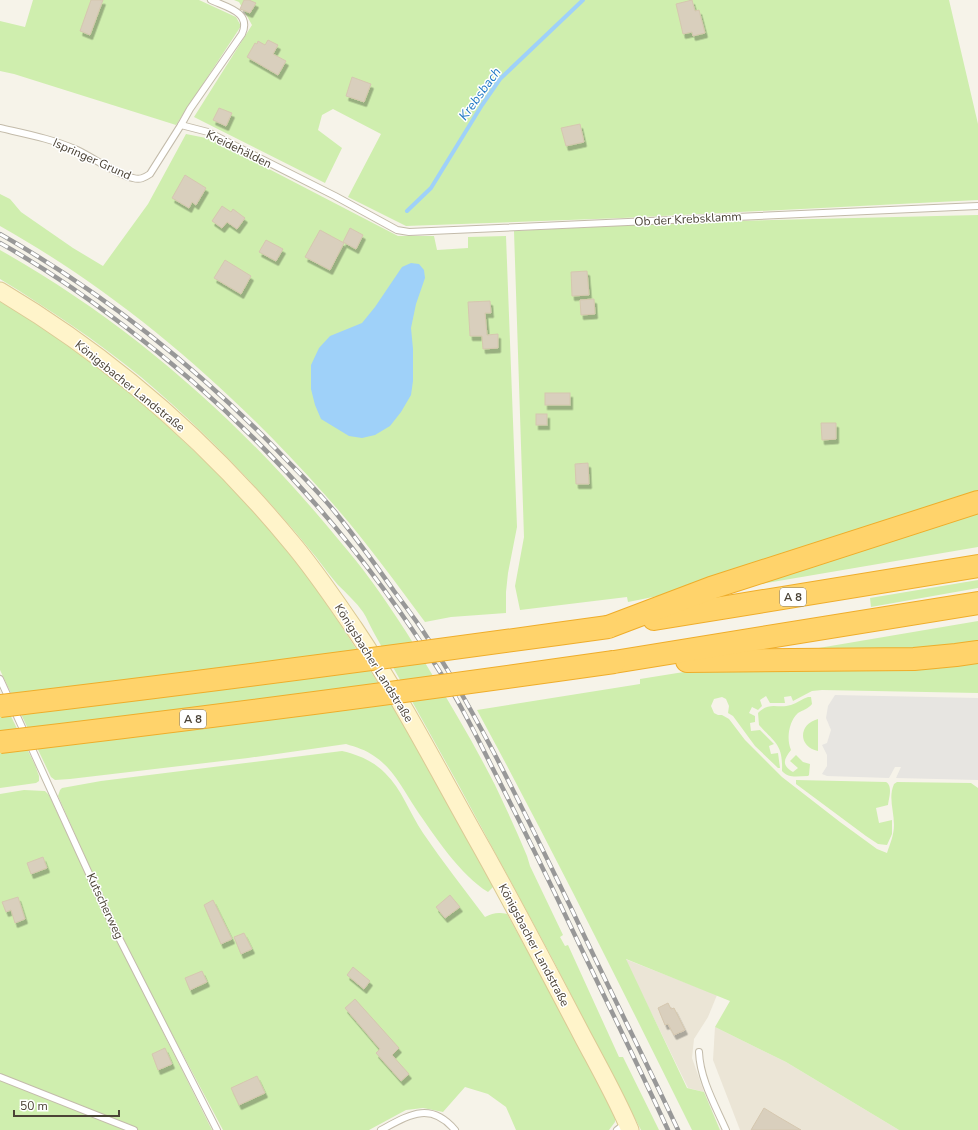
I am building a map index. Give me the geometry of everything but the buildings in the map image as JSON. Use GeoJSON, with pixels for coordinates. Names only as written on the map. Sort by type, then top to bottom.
{"type":"FeatureCollection","features":[{"type":"Feature","properties":{"kind":"highway"},"geometry":{"type":"LineString","coordinates":[[608,627],[711,588],[978,502]]}},
{"type":"Feature","properties":{"kind":"highway","name":"A 8"},"geometry":{"type":"LineString","coordinates":[[0,706],[332,665],[608,627],[978,566]]}},
{"type":"Feature","properties":{"kind":"highway","name":"A 8"},"geometry":{"type":"LineString","coordinates":[[0,742],[189,720],[614,662],[978,603]]}},
{"type":"Feature","properties":{"kind":"highway"},"geometry":{"type":"LineString","coordinates":[[614,662],[914,659],[956,656],[978,652]]}},
{"type":"Feature","properties":{"kind":"main road","name":"Königsbacher Landstraße"},"geometry":{"type":"LineString","coordinates":[[0,291],[37,314],[82,346],[166,411],[241,484],[316,574],[356,630],[411,722],[510,900],[625,1127]]}},
{"type":"Feature","properties":{"kind":"lane"},"geometry":{"type":"LineString","coordinates":[[181,125],[190,109],[242,34],[245,27],[242,16],[238,12],[211,0]]}},
{"type":"Feature","properties":{"kind":"lane","name":"Ispringer Grund"},"geometry":{"type":"LineString","coordinates":[[0,128],[63,144],[96,159],[123,175],[139,179],[150,174],[181,125]]}},
{"type":"Feature","properties":{"kind":"lane","name":"Kreidehälden"},"geometry":{"type":"LineString","coordinates":[[181,125],[208,132],[335,196],[397,230]]}},
{"type":"Feature","properties":{"kind":"lane","name":"Ob der Krebsklamm"},"geometry":{"type":"LineString","coordinates":[[397,230],[409,232],[978,206]]}},
{"type":"Feature","properties":{"kind":"lane","name":"Kutscherweg"},"geometry":{"type":"LineString","coordinates":[[0,679],[113,926],[217,1130]]}},
{"type":"Feature","properties":{"kind":"lane"},"geometry":{"type":"LineString","coordinates":[[699,1052],[699,1063],[706,1085],[726,1130]]}},
{"type":"Feature","properties":{"kind":"lane"},"geometry":{"type":"LineString","coordinates":[[0,1077],[134,1130]]}},
{"type":"Feature","properties":{"kind":"lane"},"geometry":{"type":"LineString","coordinates":[[381,1130],[412,1114],[421,1113],[438,1116],[448,1122],[455,1130]]}},
{"type":"Feature","properties":{"kind":"shaded area"},"geometry":{"type":"Polygon","coordinates":[[[835,695],[978,698],[978,780],[896,778],[901,767],[895,767],[889,778],[827,776],[822,774],[827,766],[827,755],[822,745],[827,743],[831,730],[826,718],[828,706],[835,695]]]}},
{"type":"Feature","properties":{"kind":"shaded area"},"geometry":{"type":"Polygon","coordinates":[[[625,959],[717,995],[708,1017],[694,1039],[692,1058],[704,1092],[688,1088],[625,959]]]}},
{"type":"Feature","properties":{"kind":"shaded area"},"geometry":{"type":"Polygon","coordinates":[[[715,1027],[786,1062],[899,1130],[740,1130],[713,1060],[715,1027]]]}},
{"type":"Feature","properties":{"kind":"green space"},"geometry":{"type":"Polygon","coordinates":[[[33,0],[199,0],[236,17],[241,26],[176,125],[14,74],[0,71],[0,21],[25,27],[33,0]]]}},
{"type":"Feature","properties":{"kind":"green space"},"geometry":{"type":"Polygon","coordinates":[[[234,0],[949,0],[978,124],[978,200],[622,218],[406,226],[348,197],[381,134],[333,109],[322,115],[318,130],[342,148],[325,183],[194,117],[252,25],[239,2],[234,0]]]}},
{"type":"Feature","properties":{"kind":"green space"},"geometry":{"type":"Polygon","coordinates":[[[186,134],[211,139],[398,236],[434,236],[437,250],[468,248],[468,237],[506,236],[517,527],[508,573],[506,613],[451,617],[425,622],[365,542],[339,511],[253,419],[174,348],[133,314],[46,253],[0,226],[0,194],[10,199],[21,212],[73,248],[103,266],[148,204],[186,134]]]}},
{"type":"Feature","properties":{"kind":"green space"},"geometry":{"type":"Polygon","coordinates":[[[978,215],[978,496],[658,596],[628,602],[627,597],[520,610],[515,586],[524,537],[514,231],[692,222],[978,215]]]}},
{"type":"Feature","properties":{"kind":"green space"},"geometry":{"type":"Polygon","coordinates":[[[0,250],[46,277],[91,307],[134,339],[217,409],[293,486],[364,571],[415,646],[472,742],[495,785],[527,856],[530,866],[563,935],[560,937],[565,946],[568,945],[619,1057],[623,1057],[659,1130],[641,1130],[552,958],[458,784],[360,608],[329,575],[316,557],[275,509],[233,463],[188,419],[141,377],[90,338],[0,279],[0,250]]]}},
{"type":"Feature","properties":{"kind":"green space"},"geometry":{"type":"Polygon","coordinates":[[[0,301],[52,331],[145,405],[239,493],[309,578],[401,719],[493,883],[493,887],[488,892],[468,876],[448,854],[393,773],[381,761],[368,752],[346,744],[248,758],[70,779],[55,780],[51,777],[0,670],[0,301]]]}},
{"type":"Feature","properties":{"kind":"green space"},"geometry":{"type":"Polygon","coordinates":[[[978,508],[978,547],[761,584],[761,580],[978,508]]]}},
{"type":"Feature","properties":{"kind":"green space"},"geometry":{"type":"Polygon","coordinates":[[[978,580],[978,588],[871,607],[870,598],[978,580]]]}},
{"type":"Feature","properties":{"kind":"green space"},"geometry":{"type":"Polygon","coordinates":[[[978,621],[978,646],[958,650],[801,651],[978,621]]]}},
{"type":"Feature","properties":{"kind":"green space"},"geometry":{"type":"Polygon","coordinates":[[[978,658],[978,693],[822,690],[812,691],[793,701],[791,696],[784,697],[785,703],[770,703],[766,696],[760,700],[762,706],[758,710],[752,707],[749,713],[755,716],[755,722],[750,723],[751,731],[760,730],[774,744],[769,746],[771,754],[778,753],[780,768],[778,768],[755,746],[733,716],[728,713],[729,706],[726,699],[722,697],[714,699],[711,706],[714,713],[729,719],[745,740],[782,777],[877,849],[887,853],[894,829],[891,794],[894,784],[897,782],[971,783],[978,788],[978,1130],[899,1130],[786,1062],[715,1027],[730,1001],[626,959],[687,1088],[704,1092],[720,1130],[692,1130],[560,866],[477,710],[640,684],[640,679],[690,671],[978,658]]]}},
{"type":"Feature","properties":{"kind":"green space"},"geometry":{"type":"Polygon","coordinates":[[[0,694],[35,765],[39,776],[39,781],[36,783],[0,788],[0,694]]]}},
{"type":"Feature","properties":{"kind":"green space"},"geometry":{"type":"Polygon","coordinates":[[[811,697],[812,704],[798,713],[792,721],[789,730],[789,746],[791,750],[785,759],[785,764],[793,772],[798,768],[790,761],[796,755],[803,762],[810,764],[809,775],[797,777],[791,776],[782,771],[782,762],[779,749],[774,740],[759,725],[758,713],[766,707],[791,705],[811,697]]]}},
{"type":"Feature","properties":{"kind":"green space"},"geometry":{"type":"Polygon","coordinates":[[[818,719],[818,751],[811,749],[807,745],[803,735],[807,726],[811,722],[818,719]]]}},
{"type":"Feature","properties":{"kind":"green space"},"geometry":{"type":"Polygon","coordinates":[[[342,751],[354,754],[371,762],[391,779],[418,826],[485,917],[496,913],[507,914],[566,1021],[615,1117],[615,1122],[609,1130],[516,1130],[506,1107],[488,1094],[465,1087],[443,1112],[423,1108],[406,1110],[369,1130],[223,1130],[163,1017],[107,906],[58,796],[62,788],[101,781],[342,751]]]}},
{"type":"Feature","properties":{"kind":"green space"},"geometry":{"type":"Polygon","coordinates":[[[796,780],[886,782],[890,789],[888,805],[876,808],[879,823],[892,820],[892,834],[887,845],[878,844],[866,836],[796,784],[796,780]]]}},
{"type":"Feature","properties":{"kind":"green space"},"geometry":{"type":"Polygon","coordinates":[[[24,790],[45,791],[49,795],[110,926],[212,1130],[0,1130],[0,794],[24,790]]]}},
{"type":"Feature","properties":{"kind":"water"},"geometry":{"type":"Polygon","coordinates":[[[411,263],[419,264],[424,270],[425,278],[416,304],[411,328],[413,349],[413,381],[411,395],[401,412],[390,426],[375,435],[362,438],[349,436],[321,419],[315,405],[311,389],[311,365],[319,348],[330,336],[362,323],[375,307],[402,267],[411,263]]]}},
{"type":"Feature","properties":{"kind":"waterway","name":"Krebsbach"},"geometry":{"type":"LineString","coordinates":[[407,211],[431,188],[482,105],[500,79],[583,0]]}},
{"type":"Feature","properties":{"kind":"railway"},"geometry":{"type":"LineString","coordinates":[[0,234],[75,280],[111,305],[180,359],[213,388],[276,449],[314,488],[358,541],[421,628],[443,662],[483,732],[538,840],[678,1130]]}},
{"type":"Feature","properties":{"kind":"railway"},"geometry":{"type":"LineString","coordinates":[[0,243],[48,272],[108,314],[214,400],[257,441],[297,484],[336,528],[373,575],[440,672],[468,719],[518,818],[668,1130]]}}]}
